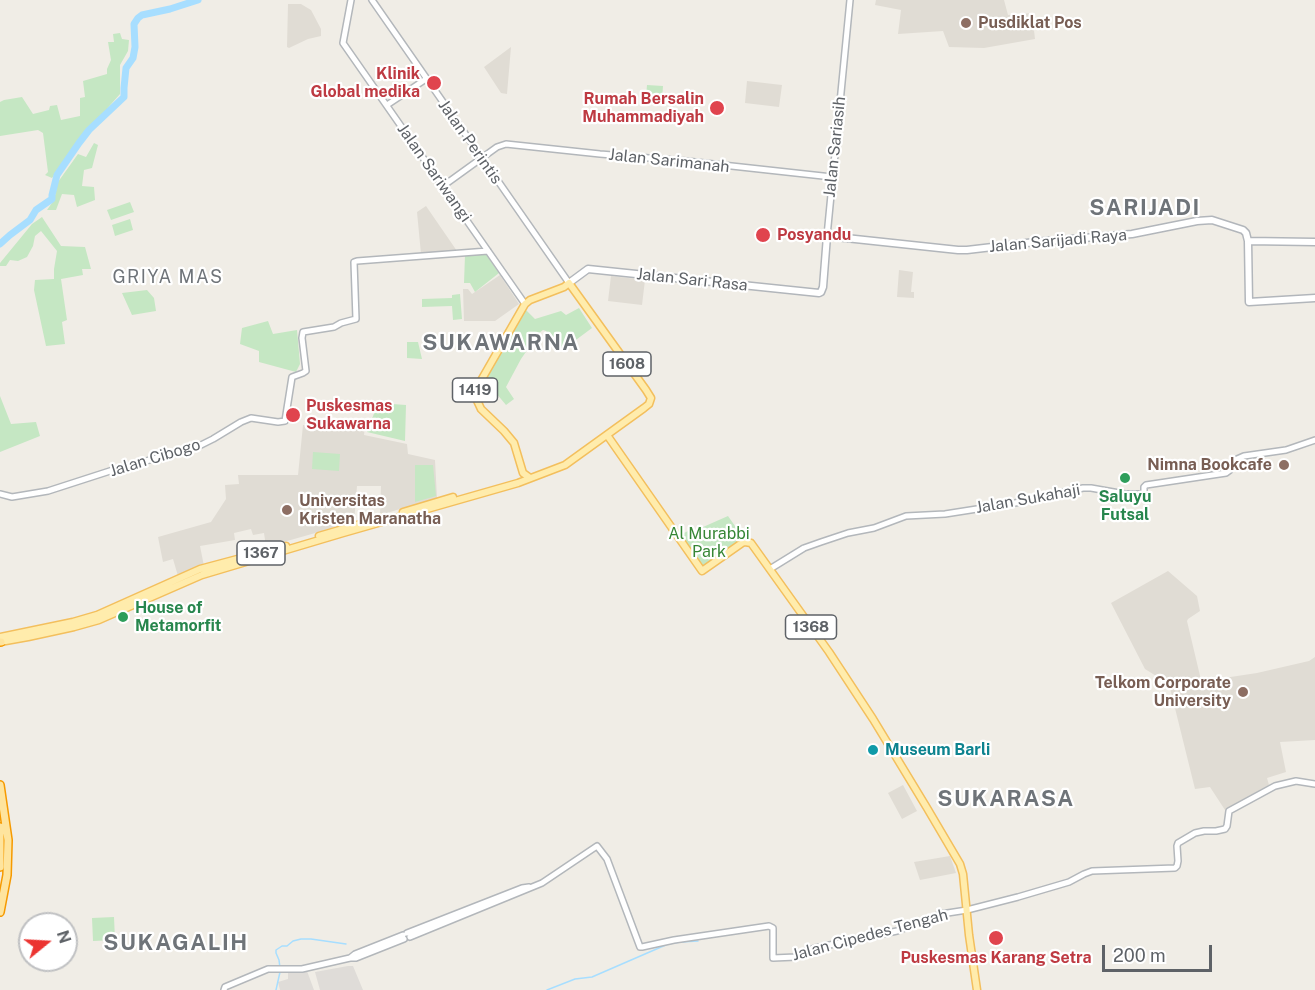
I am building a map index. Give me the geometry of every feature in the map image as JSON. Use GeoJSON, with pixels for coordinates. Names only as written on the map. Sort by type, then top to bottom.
{"type":"FeatureCollection","features":[{"type":"Feature","properties":{"kind":"highway"},"geometry":{"type":"LineString","coordinates":[[0,784],[8,840],[7,875],[0,912]]}},
{"type":"Feature","properties":{"kind":"highway"},"geometry":{"type":"LineString","coordinates":[[0,827],[0,867]]}},
{"type":"Feature","properties":{"kind":"main road","name":"Jalan Sarijadi Raya"},"geometry":{"type":"LineString","coordinates":[[827,236],[968,250],[1132,234],[1212,220],[1245,231],[1248,241]]}},
{"type":"Feature","properties":{"kind":"main road","name":"Jalan Sariasih"},"geometry":{"type":"LineString","coordinates":[[819,293],[822,290],[827,236]]}},
{"type":"Feature","properties":{"kind":"main road"},"geometry":{"type":"LineString","coordinates":[[1315,242],[1248,241],[1249,302],[1315,298]]}},
{"type":"Feature","properties":{"kind":"main road","name":"Jalan Sari Rasa"},"geometry":{"type":"LineString","coordinates":[[569,283],[588,269],[819,293]]}},
{"type":"Feature","properties":{"kind":"main road"},"geometry":{"type":"LineString","coordinates":[[525,304],[569,283]]}},
{"type":"Feature","properties":{"kind":"main road","name":"1608"},"geometry":{"type":"LineString","coordinates":[[569,283],[651,398],[649,404],[608,435]]}},
{"type":"Feature","properties":{"kind":"main road","name":"1419"},"geometry":{"type":"LineString","coordinates":[[523,473],[514,443],[481,409],[475,391],[525,304]]}},
{"type":"Feature","properties":{"kind":"main road","name":"1367"},"geometry":{"type":"LineString","coordinates":[[0,640],[28,637],[99,620],[202,575],[518,483],[565,465],[608,435]]}},
{"type":"Feature","properties":{"kind":"main road","name":"1368"},"geometry":{"type":"LineString","coordinates":[[608,435],[702,571],[745,542],[753,544],[873,719],[951,846],[963,874],[967,910]]}},
{"type":"Feature","properties":{"kind":"main road"},"geometry":{"type":"LineString","coordinates":[[523,473],[530,478]]}},
{"type":"Feature","properties":{"kind":"main road","name":"1367"},"geometry":{"type":"LineString","coordinates":[[0,640],[96,615],[200,569],[517,479],[523,473]]}},
{"type":"Feature","properties":{"kind":"main road"},"geometry":{"type":"LineString","coordinates":[[967,910],[977,990]]}},
{"type":"Feature","properties":{"kind":"street","name":"Jalan Sariwangi"},"geometry":{"type":"LineString","coordinates":[[351,0],[343,43],[525,304]]}},
{"type":"Feature","properties":{"kind":"street","name":"Jalan Perintis"},"geometry":{"type":"LineString","coordinates":[[372,0],[569,283]]}},
{"type":"Feature","properties":{"kind":"street","name":"Jalan Sariasih"},"geometry":{"type":"LineString","coordinates":[[827,236],[850,0]]}},
{"type":"Feature","properties":{"kind":"street"},"geometry":{"type":"LineString","coordinates":[[387,105],[426,78]]}},
{"type":"Feature","properties":{"kind":"street","name":"Jalan Sarimanah"},"geometry":{"type":"LineString","coordinates":[[483,158],[497,147],[506,144],[832,177]]}},
{"type":"Feature","properties":{"kind":"street"},"geometry":{"type":"LineString","coordinates":[[443,186],[483,158]]}},
{"type":"Feature","properties":{"kind":"street","name":"Jalan Cibogo"},"geometry":{"type":"LineString","coordinates":[[0,494],[12,497],[48,491],[197,447],[251,418],[285,421],[291,379],[306,370],[303,332],[334,327],[356,319],[354,262],[488,251]]}},
{"type":"Feature","properties":{"kind":"street","name":"Jalan Sukahaji"},"geometry":{"type":"LineString","coordinates":[[770,569],[804,548],[837,536],[874,528],[906,516],[945,514],[1015,503],[1083,488],[1141,494],[1144,493],[1146,485],[1226,473],[1235,460],[1244,456],[1286,450],[1315,440]]}},
{"type":"Feature","properties":{"kind":"street","name":"Jalan Cipedes Tengah"},"geometry":{"type":"LineString","coordinates":[[224,990],[225,987],[268,969],[311,967],[356,958],[522,888],[527,886],[530,888],[551,877],[597,846],[607,859],[638,945],[642,947],[771,926],[773,958],[796,957],[815,948],[897,931],[933,917],[999,902],[1070,882],[1092,871],[1175,868],[1178,864],[1178,843],[1195,833],[1225,828],[1229,811],[1275,786],[1296,781],[1315,784]]}},
{"type":"Feature","properties":{"kind":"shaded area","name":"Pusdiklat Pos"},"geometry":{"type":"Polygon","coordinates":[[[876,0],[1004,0],[1008,15],[1032,13],[1035,39],[984,48],[949,47],[943,31],[898,34],[901,10],[875,5],[876,0]]]}},
{"type":"Feature","properties":{"kind":"shaded area"},"geometry":{"type":"Polygon","coordinates":[[[288,4],[301,4],[311,10],[321,29],[321,36],[287,47],[288,4]]]}},
{"type":"Feature","properties":{"kind":"shaded area"},"geometry":{"type":"Polygon","coordinates":[[[511,47],[507,94],[501,93],[484,67],[511,47]]]}},
{"type":"Feature","properties":{"kind":"shaded area"},"geometry":{"type":"Polygon","coordinates":[[[747,81],[782,85],[779,107],[745,103],[747,81]]]}},
{"type":"Feature","properties":{"kind":"shaded area"},"geometry":{"type":"Polygon","coordinates":[[[426,206],[457,251],[421,254],[417,212],[426,206]]]}},
{"type":"Feature","properties":{"kind":"shaded area"},"geometry":{"type":"Polygon","coordinates":[[[899,270],[913,272],[911,292],[914,292],[914,298],[897,297],[899,270]]]}},
{"type":"Feature","properties":{"kind":"shaded area"},"geometry":{"type":"Polygon","coordinates":[[[500,275],[519,304],[495,321],[464,321],[463,289],[468,289],[472,294],[500,275]]]}},
{"type":"Feature","properties":{"kind":"shaded area"},"geometry":{"type":"Polygon","coordinates":[[[611,276],[645,280],[642,305],[608,301],[611,276]]]}},
{"type":"Feature","properties":{"kind":"shaded area","name":"Universitas Kristen Maranatha"},"geometry":{"type":"Polygon","coordinates":[[[357,424],[365,426],[364,435],[407,444],[408,454],[435,460],[437,498],[380,515],[381,486],[357,486],[354,522],[266,547],[264,533],[253,535],[251,529],[234,533],[235,540],[200,546],[204,566],[178,576],[173,559],[163,562],[158,537],[211,522],[226,499],[225,485],[239,484],[238,475],[298,475],[303,425],[345,427],[357,424]]]}},
{"type":"Feature","properties":{"kind":"shaded area","name":"Telkom Corporate University"},"geometry":{"type":"Polygon","coordinates":[[[1168,571],[1197,596],[1200,611],[1187,621],[1201,680],[1257,673],[1309,661],[1315,657],[1315,740],[1280,742],[1286,772],[1267,778],[1269,785],[1225,810],[1210,787],[1195,789],[1169,684],[1145,669],[1111,603],[1168,571]]]}},
{"type":"Feature","properties":{"kind":"shaded area"},"geometry":{"type":"Polygon","coordinates":[[[903,785],[917,811],[902,819],[888,793],[903,785]]]}},
{"type":"Feature","properties":{"kind":"shaded area"},"geometry":{"type":"Polygon","coordinates":[[[950,856],[956,873],[920,880],[914,862],[950,856]]]}},
{"type":"Feature","properties":{"kind":"shaded area"},"geometry":{"type":"Polygon","coordinates":[[[353,966],[363,990],[320,990],[315,972],[353,966]]]}},
{"type":"Feature","properties":{"kind":"shaded area"},"geometry":{"type":"Polygon","coordinates":[[[307,971],[314,990],[280,990],[278,982],[288,979],[288,973],[307,971]]]}},
{"type":"Feature","properties":{"kind":"green space"},"geometry":{"type":"Polygon","coordinates":[[[120,33],[122,39],[129,40],[128,51],[120,65],[120,94],[84,135],[52,178],[45,175],[48,172],[43,133],[38,130],[0,136],[0,102],[22,97],[33,114],[49,110],[50,106],[57,105],[61,120],[80,116],[80,98],[85,97],[83,81],[107,74],[111,60],[108,42],[114,42],[113,34],[120,33]]]}},
{"type":"Feature","properties":{"kind":"green space"},"geometry":{"type":"Polygon","coordinates":[[[647,85],[663,86],[662,99],[646,97],[647,85]]]}},
{"type":"Feature","properties":{"kind":"green space"},"geometry":{"type":"Polygon","coordinates":[[[94,143],[98,145],[92,168],[84,170],[82,186],[94,187],[95,200],[77,207],[74,195],[62,194],[56,210],[47,210],[54,200],[58,182],[78,154],[86,157],[94,143]]]}},
{"type":"Feature","properties":{"kind":"green space"},"geometry":{"type":"Polygon","coordinates":[[[130,202],[134,212],[111,220],[107,210],[130,202]]]}},
{"type":"Feature","properties":{"kind":"green space"},"geometry":{"type":"Polygon","coordinates":[[[42,217],[61,246],[85,247],[91,269],[82,269],[83,275],[61,279],[67,320],[62,322],[65,344],[46,346],[34,290],[35,280],[54,279],[57,251],[41,231],[35,236],[27,257],[18,261],[10,260],[6,266],[0,266],[0,263],[32,224],[42,217]]]}},
{"type":"Feature","properties":{"kind":"green space"},"geometry":{"type":"Polygon","coordinates":[[[130,219],[133,230],[115,236],[112,225],[130,219]]]}},
{"type":"Feature","properties":{"kind":"green space"},"geometry":{"type":"Polygon","coordinates":[[[485,253],[499,273],[475,292],[470,283],[464,283],[465,255],[485,253]]]}},
{"type":"Feature","properties":{"kind":"green space"},"geometry":{"type":"Polygon","coordinates":[[[147,290],[154,298],[156,311],[132,315],[122,293],[147,290]]]}},
{"type":"Feature","properties":{"kind":"green space"},"geometry":{"type":"Polygon","coordinates":[[[460,294],[462,319],[453,320],[452,306],[422,307],[422,299],[452,298],[452,295],[460,294]]]}},
{"type":"Feature","properties":{"kind":"green space"},"geometry":{"type":"Polygon","coordinates":[[[579,308],[592,328],[561,351],[546,331],[539,333],[521,359],[506,387],[514,399],[506,405],[496,393],[485,401],[479,397],[481,386],[525,309],[535,319],[561,311],[566,315],[579,308]]]}},
{"type":"Feature","properties":{"kind":"green space"},"geometry":{"type":"Polygon","coordinates":[[[268,321],[273,334],[297,330],[300,364],[296,372],[259,362],[259,351],[240,344],[242,328],[268,321]]]}},
{"type":"Feature","properties":{"kind":"green space"},"geometry":{"type":"Polygon","coordinates":[[[407,342],[418,342],[422,359],[407,358],[407,342]]]}},
{"type":"Feature","properties":{"kind":"green space"},"geometry":{"type":"Polygon","coordinates":[[[0,396],[11,424],[36,422],[40,436],[0,452],[0,396]]]}},
{"type":"Feature","properties":{"kind":"green space"},"geometry":{"type":"Polygon","coordinates":[[[378,403],[406,405],[405,441],[367,432],[378,403]]]}},
{"type":"Feature","properties":{"kind":"green space"},"geometry":{"type":"Polygon","coordinates":[[[313,452],[340,454],[339,471],[312,469],[313,452]]]}},
{"type":"Feature","properties":{"kind":"green space"},"geometry":{"type":"Polygon","coordinates":[[[415,465],[433,465],[436,496],[415,502],[415,465]]]}},
{"type":"Feature","properties":{"kind":"green space","name":"Al Murabbi Park"},"geometry":{"type":"Polygon","coordinates":[[[728,516],[744,539],[702,568],[680,535],[728,516]]]}},
{"type":"Feature","properties":{"kind":"green space"},"geometry":{"type":"Polygon","coordinates":[[[114,917],[115,940],[93,941],[92,918],[114,917]]]}},
{"type":"Feature","properties":{"kind":"waterway"},"geometry":{"type":"LineString","coordinates":[[0,244],[30,220],[36,210],[52,199],[57,175],[79,143],[89,130],[124,97],[126,68],[133,58],[134,24],[138,18],[198,0]]}},
{"type":"Feature","properties":{"kind":"waterway"},"geometry":{"type":"LineString","coordinates":[[280,968],[276,950],[293,941],[311,939],[346,944]]}},
{"type":"Feature","properties":{"kind":"waterway"},"geometry":{"type":"LineString","coordinates":[[547,990],[575,979],[592,977],[668,944],[698,941]]}},
{"type":"Feature","properties":{"kind":"waterway"},"geometry":{"type":"LineString","coordinates":[[276,990],[280,972]]}},
{"type":"Feature","properties":{"kind":"place","name":"Pusdiklat Pos"},"geometry":{"type":"Point","coordinates":[966,23]}},
{"type":"Feature","properties":{"kind":"place","name":"Klinik Global medika"},"geometry":{"type":"Point","coordinates":[434,83]}},
{"type":"Feature","properties":{"kind":"place","name":"Rumah Bersalin Muhammadiyah"},"geometry":{"type":"Point","coordinates":[717,108]}},
{"type":"Feature","properties":{"kind":"place","name":"Posyandu"},"geometry":{"type":"Point","coordinates":[763,235]}},
{"type":"Feature","properties":{"kind":"place","name":"Puskesmas Sukawarna"},"geometry":{"type":"Point","coordinates":[293,415]}},
{"type":"Feature","properties":{"kind":"place","name":"Nimna Bookcafe"},"geometry":{"type":"Point","coordinates":[1284,465]}},
{"type":"Feature","properties":{"kind":"place","name":"Saluyu Futsal"},"geometry":{"type":"Point","coordinates":[1125,478]}},
{"type":"Feature","properties":{"kind":"place","name":"Universitas Kristen Maranatha"},"geometry":{"type":"Point","coordinates":[287,510]}},
{"type":"Feature","properties":{"kind":"place","name":"House of Metamorfit"},"geometry":{"type":"Point","coordinates":[123,617]}},
{"type":"Feature","properties":{"kind":"place","name":"Telkom Corporate University"},"geometry":{"type":"Point","coordinates":[1243,692]}},
{"type":"Feature","properties":{"kind":"place","name":"Museum Barli"},"geometry":{"type":"Point","coordinates":[873,750]}},
{"type":"Feature","properties":{"kind":"place","name":"Puskesmas Karang Setra"},"geometry":{"type":"Point","coordinates":[996,938]}},
{"type":"Feature","properties":{"kind":"district","name":"SARIJADI"},"geometry":{"type":"Point","coordinates":[1145,208]}},
{"type":"Feature","properties":{"kind":"district","name":"GRIYA MAS"},"geometry":{"type":"Point","coordinates":[168,277]}},
{"type":"Feature","properties":{"kind":"district","name":"SUKAWARNA"},"geometry":{"type":"Point","coordinates":[501,343]}},
{"type":"Feature","properties":{"kind":"district","name":"SUKARASA"},"geometry":{"type":"Point","coordinates":[1006,799]}},
{"type":"Feature","properties":{"kind":"district","name":"SUKAGALIH"},"geometry":{"type":"Point","coordinates":[176,943]}}]}
